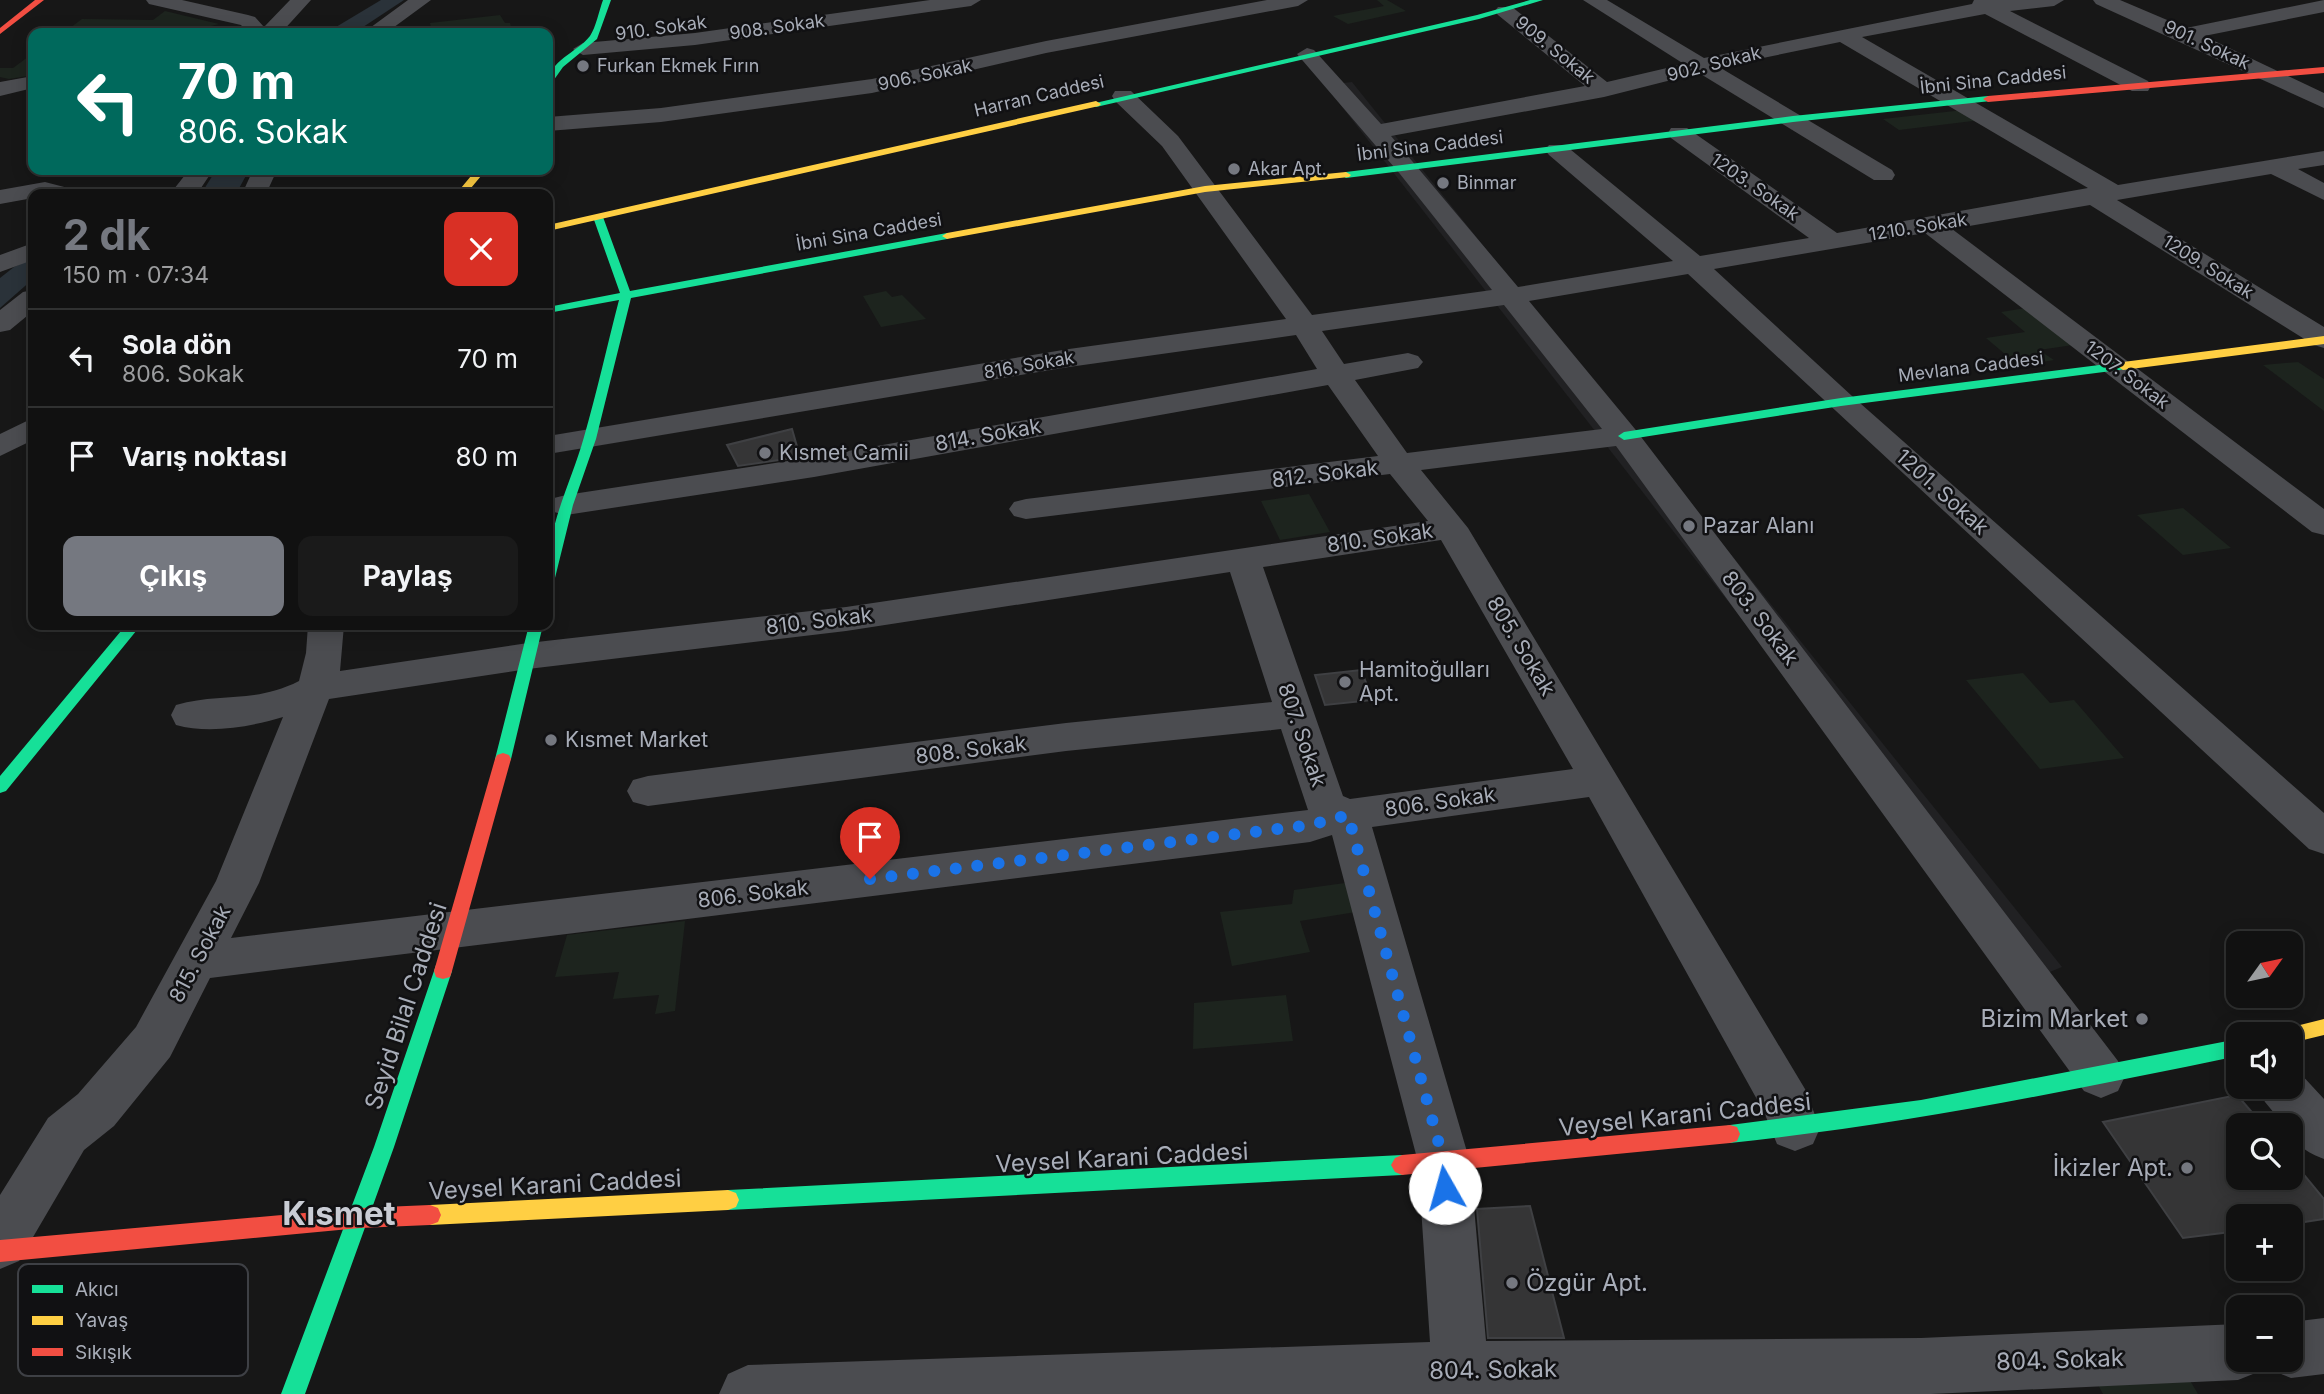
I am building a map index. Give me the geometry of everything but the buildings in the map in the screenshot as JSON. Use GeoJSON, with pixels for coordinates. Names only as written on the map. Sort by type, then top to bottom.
{"type":"FeatureCollection","features":[{"type":"Feature","properties":{"kind":"street"},"geometry":{"type":"LineString","coordinates":[[0,32],[40,0]]}},
{"type":"Feature","properties":{"kind":"street"},"geometry":{"type":"LineString","coordinates":[[156,0],[248,21],[254,28]]}},
{"type":"Feature","properties":{"kind":"street"},"geometry":{"type":"LineString","coordinates":[[275,28],[301,0]]}},
{"type":"Feature","properties":{"kind":"street"},"geometry":{"type":"LineString","coordinates":[[380,28],[421,0]]}},
{"type":"Feature","properties":{"kind":"street"},"geometry":{"type":"LineString","coordinates":[[553,68],[588,43],[607,0]]}},
{"type":"Feature","properties":{"kind":"street","name":"910. Sokak"},"geometry":{"type":"LineString","coordinates":[[588,43],[852,0]]}},
{"type":"Feature","properties":{"kind":"street","name":"908. Sokak"},"geometry":{"type":"LineString","coordinates":[[588,43],[695,39],[971,0]]}},
{"type":"Feature","properties":{"kind":"street","name":"906. Sokak"},"geometry":{"type":"LineString","coordinates":[[553,124],[661,115],[872,86],[1046,47],[1271,9],[1298,0]]}},
{"type":"Feature","properties":{"kind":"street","name":"Harran Caddesi"},"geometry":{"type":"LineString","coordinates":[[553,227],[1123,96],[1310,47],[1505,11],[1539,0]]}},
{"type":"Feature","properties":{"kind":"street"},"geometry":{"type":"LineString","coordinates":[[1596,0],[1883,175]]}},
{"type":"Feature","properties":{"kind":"street","name":"902. Sokak"},"geometry":{"type":"LineString","coordinates":[[1375,132],[1604,90],[1978,4],[2054,0]]}},
{"type":"Feature","properties":{"kind":"street","name":"901. Sokak"},"geometry":{"type":"LineString","coordinates":[[2104,0],[2184,34],[2324,101]]}},
{"type":"Feature","properties":{"kind":"street"},"geometry":{"type":"LineString","coordinates":[[1978,4],[2140,86]]}},
{"type":"Feature","properties":{"kind":"street"},"geometry":{"type":"LineString","coordinates":[[2184,34],[2324,6]]}},
{"type":"Feature","properties":{"kind":"street","name":"909. Sokak"},"geometry":{"type":"LineString","coordinates":[[1505,11],[1604,90]]}},
{"type":"Feature","properties":{"kind":"street","name":"1209. Sokak"},"geometry":{"type":"LineString","coordinates":[[1843,35],[1964,104],[2324,340]]}},
{"type":"Feature","properties":{"kind":"street","name":"803. Sokak"},"geometry":{"type":"LineString","coordinates":[[1310,47],[1375,132],[1624,436],[2101,1076]]}},
{"type":"Feature","properties":{"kind":"street","name":"İbni Sina Caddesi"},"geometry":{"type":"LineString","coordinates":[[553,309],[1205,189],[1408,169],[1793,119],[1964,104],[2054,92],[2324,70]]}},
{"type":"Feature","properties":{"kind":"street"},"geometry":{"type":"LineString","coordinates":[[0,89],[28,83]]}},
{"type":"Feature","properties":{"kind":"street","name":"805. Sokak"},"geometry":{"type":"LineString","coordinates":[[1123,96],[1170,141],[1303,323],[1335,374],[1400,464],[1451,528],[1787,1105],[1795,1128]]}},
{"type":"Feature","properties":{"kind":"street","name":"1203. Sokak"},"geometry":{"type":"LineString","coordinates":[[1679,133],[1831,241]]}},
{"type":"Feature","properties":{"kind":"street","name":"1201. Sokak"},"geometry":{"type":"LineString","coordinates":[[1557,150],[1693,264],[1841,402],[2324,838]]}},
{"type":"Feature","properties":{"kind":"street","name":"1210. Sokak"},"geometry":{"type":"LineString","coordinates":[[1511,296],[2102,193],[2324,158]]}},
{"type":"Feature","properties":{"kind":"street"},"geometry":{"type":"LineString","coordinates":[[2274,166],[2324,193]]}},
{"type":"Feature","properties":{"kind":"street"},"geometry":{"type":"LineString","coordinates":[[465,189],[477,175]]}},
{"type":"Feature","properties":{"kind":"street"},"geometry":{"type":"LineString","coordinates":[[0,197],[28,192]]}},
{"type":"Feature","properties":{"kind":"street"},"geometry":{"type":"LineString","coordinates":[[553,558],[566,505],[590,439],[626,295],[598,217]]}},
{"type":"Feature","properties":{"kind":"street","name":"1207. Sokak"},"geometry":{"type":"LineString","coordinates":[[1929,224],[2324,525]]}},
{"type":"Feature","properties":{"kind":"street"},"geometry":{"type":"LineString","coordinates":[[0,264],[28,253]]}},
{"type":"Feature","properties":{"kind":"street","name":"816. Sokak"},"geometry":{"type":"LineString","coordinates":[[553,444],[1069,358],[1303,323],[1511,296]]}},
{"type":"Feature","properties":{"kind":"street"},"geometry":{"type":"LineString","coordinates":[[0,324],[28,306]]}},
{"type":"Feature","properties":{"kind":"street","name":"Mevlana Caddesi"},"geometry":{"type":"LineString","coordinates":[[1624,436],[1841,402],[2324,340]]}},
{"type":"Feature","properties":{"kind":"street","name":"814. Sokak"},"geometry":{"type":"LineString","coordinates":[[566,505],[814,467],[1408,362]]}},
{"type":"Feature","properties":{"kind":"street"},"geometry":{"type":"LineString","coordinates":[[0,447],[28,430]]}},
{"type":"Feature","properties":{"kind":"street","name":"812. Sokak"},"geometry":{"type":"LineString","coordinates":[[1026,509],[1624,436]]}},
{"type":"Feature","properties":{"kind":"street","name":"810. Sokak"},"geometry":{"type":"LineString","coordinates":[[190,715],[250,713],[287,705],[317,688],[532,640],[846,619],[1451,528]]}},
{"type":"Feature","properties":{"kind":"street","name":"807. Sokak"},"geometry":{"type":"LineString","coordinates":[[1242,558],[1326,806],[1348,815]]}},
{"type":"Feature","properties":{"kind":"street"},"geometry":{"type":"LineString","coordinates":[[0,787],[130,630]]}},
{"type":"Feature","properties":{"kind":"street","name":"815. Sokak"},"geometry":{"type":"LineString","coordinates":[[0,1243],[66,1133],[96,1110],[153,1042],[237,883],[317,688],[326,630]]}},
{"type":"Feature","properties":{"kind":"street","name":"Seyid Bilal Caddesi"},"geometry":{"type":"LineString","coordinates":[[293,1394],[360,1218],[455,932],[489,817],[532,640]]}},
{"type":"Feature","properties":{"kind":"street","name":"808. Sokak"},"geometry":{"type":"LineString","coordinates":[[648,791],[1066,737],[1294,714]]}},
{"type":"Feature","properties":{"kind":"street","name":"806. Sokak"},"geometry":{"type":"LineString","coordinates":[[196,961],[455,932],[1310,825],[1348,815],[1600,780]]}},
{"type":"Feature","properties":{"kind":"street"},"geometry":{"type":"LineString","coordinates":[[1348,815],[1444,1162],[1460,1382]]}},
{"type":"Feature","properties":{"kind":"street"},"geometry":{"type":"LineString","coordinates":[[2303,1032],[2324,1027]]}},
{"type":"Feature","properties":{"kind":"street","name":"Veysel Karani Caddesi"},"geometry":{"type":"LineString","coordinates":[[0,1251],[360,1218],[1114,1182],[1444,1162],[1795,1128],[2101,1076],[2226,1050]]}},
{"type":"Feature","properties":{"kind":"street"},"geometry":{"type":"LineString","coordinates":[[2292,1099],[2324,1136]]}},
{"type":"Feature","properties":{"kind":"street"},"geometry":{"type":"LineString","coordinates":[[2303,1348],[2324,1346]]}},
{"type":"Feature","properties":{"kind":"street","name":"804. Sokak"},"geometry":{"type":"LineString","coordinates":[[748,1394],[1460,1382],[2226,1353]]}},
{"type":"Feature","properties":{"kind":"shaded area"},"geometry":{"type":"Polygon","coordinates":[[[381,0],[404,0],[362,28],[334,28],[381,0]]]}},
{"type":"Feature","properties":{"kind":"shaded area"},"geometry":{"type":"Polygon","coordinates":[[[1377,0],[1387,0],[1406,11],[1348,24],[1333,16],[1384,6],[1377,0]]]}},
{"type":"Feature","properties":{"kind":"shaded area"},"geometry":{"type":"Polygon","coordinates":[[[165,11],[219,24],[203,28],[70,28],[82,19],[153,20],[165,11]]]}},
{"type":"Feature","properties":{"kind":"shaded area"},"geometry":{"type":"Polygon","coordinates":[[[500,15],[505,23],[510,23],[511,28],[431,28],[430,23],[500,15]]]}},
{"type":"Feature","properties":{"kind":"shaded area"},"geometry":{"type":"Polygon","coordinates":[[[28,57],[28,76],[9,79],[0,77],[0,68],[13,68],[28,57]]]}},
{"type":"Feature","properties":{"kind":"shaded area","name":"Pazar Alanı"},"geometry":{"type":"Polygon","coordinates":[[[1352,82],[2062,967],[2025,982],[1325,85],[1352,82]]]}},
{"type":"Feature","properties":{"kind":"shaded area"},"geometry":{"type":"Polygon","coordinates":[[[1964,110],[1981,120],[1899,130],[1883,119],[1964,110]]]}},
{"type":"Feature","properties":{"kind":"shaded area"},"geometry":{"type":"Polygon","coordinates":[[[213,175],[246,175],[239,189],[204,189],[213,175]]]}},
{"type":"Feature","properties":{"kind":"shaded area"},"geometry":{"type":"Polygon","coordinates":[[[28,260],[28,283],[0,308],[0,278],[28,260]]]}},
{"type":"Feature","properties":{"kind":"shaded area"},"geometry":{"type":"Polygon","coordinates":[[[886,291],[892,297],[902,295],[926,319],[881,327],[863,296],[886,291]]]}},
{"type":"Feature","properties":{"kind":"shaded area"},"geometry":{"type":"Polygon","coordinates":[[[2026,308],[2073,345],[2039,350],[2054,360],[2019,366],[1986,338],[2025,332],[2001,312],[2026,308]]]}},
{"type":"Feature","properties":{"kind":"shaded area"},"geometry":{"type":"Polygon","coordinates":[[[2298,362],[2324,379],[2324,411],[2263,365],[2298,362]]]}},
{"type":"Feature","properties":{"kind":"shaded area"},"geometry":{"type":"Polygon","coordinates":[[[1309,494],[1330,532],[1280,540],[1261,501],[1309,494]]]}},
{"type":"Feature","properties":{"kind":"shaded area"},"geometry":{"type":"Polygon","coordinates":[[[2183,508],[2231,548],[2183,555],[2137,515],[2183,508]]]}},
{"type":"Feature","properties":{"kind":"shaded area"},"geometry":{"type":"Polygon","coordinates":[[[2023,673],[2050,703],[2074,700],[2124,758],[2040,769],[1966,680],[2023,673]]]}},
{"type":"Feature","properties":{"kind":"shaded area"},"geometry":{"type":"Polygon","coordinates":[[[1345,883],[1356,912],[1300,921],[1310,952],[1232,966],[1220,912],[1292,904],[1294,890],[1345,883]]]}},
{"type":"Feature","properties":{"kind":"shaded area"},"geometry":{"type":"Polygon","coordinates":[[[685,921],[675,1011],[655,1014],[659,995],[613,999],[619,972],[555,977],[567,935],[685,921]]]}},
{"type":"Feature","properties":{"kind":"shaded area"},"geometry":{"type":"Polygon","coordinates":[[[1286,995],[1293,1041],[1193,1049],[1194,1003],[1286,995]]]}},
{"type":"Feature","properties":{"kind":"shaded area"},"geometry":{"type":"Polygon","coordinates":[[[2185,1372],[2198,1394],[2103,1394],[2097,1383],[2185,1372]]]}},
{"type":"Feature","properties":{"kind":"traffic: fast"},"geometry":{"type":"LineString","coordinates":[[553,75],[560,65],[594,37],[607,0]]}},
{"type":"Feature","properties":{"kind":"traffic: fast"},"geometry":{"type":"LineString","coordinates":[[1096,104],[1479,17],[1539,0]]}},
{"type":"Feature","properties":{"kind":"traffic: fast"},"geometry":{"type":"LineString","coordinates":[[1346,175],[1793,119],[1988,99]]}},
{"type":"Feature","properties":{"kind":"traffic: fast"},"geometry":{"type":"LineString","coordinates":[[553,558],[566,505],[590,439],[626,295],[598,217]]}},
{"type":"Feature","properties":{"kind":"traffic: fast"},"geometry":{"type":"LineString","coordinates":[[553,309],[947,236]]}},
{"type":"Feature","properties":{"kind":"traffic: fast"},"geometry":{"type":"LineString","coordinates":[[1624,436],[1841,402],[2123,366]]}},
{"type":"Feature","properties":{"kind":"traffic: fast"},"geometry":{"type":"LineString","coordinates":[[0,787],[130,630]]}},
{"type":"Feature","properties":{"kind":"traffic: fast"},"geometry":{"type":"LineString","coordinates":[[503,759],[535,630]]}},
{"type":"Feature","properties":{"kind":"traffic: fast"},"geometry":{"type":"LineString","coordinates":[[293,1394],[384,1147],[443,971]]}},
{"type":"Feature","properties":{"kind":"traffic: fast"},"geometry":{"type":"LineString","coordinates":[[1730,1134],[1921,1109],[2226,1049]]}},
{"type":"Feature","properties":{"kind":"traffic: fast"},"geometry":{"type":"LineString","coordinates":[[728,1200],[1402,1165]]}},
{"type":"Feature","properties":{"kind":"traffic: slow"},"geometry":{"type":"LineString","coordinates":[[553,227],[1096,104]]}},
{"type":"Feature","properties":{"kind":"traffic: slow"},"geometry":{"type":"LineString","coordinates":[[465,189],[477,175]]}},
{"type":"Feature","properties":{"kind":"traffic: slow"},"geometry":{"type":"LineString","coordinates":[[947,236],[1205,189],[1346,175]]}},
{"type":"Feature","properties":{"kind":"traffic: slow"},"geometry":{"type":"LineString","coordinates":[[2123,366],[2324,340]]}},
{"type":"Feature","properties":{"kind":"traffic: slow"},"geometry":{"type":"LineString","coordinates":[[2303,1032],[2324,1027]]}},
{"type":"Feature","properties":{"kind":"traffic: slow"},"geometry":{"type":"LineString","coordinates":[[430,1215],[728,1200]]}},
{"type":"Feature","properties":{"kind":"traffic: jam"},"geometry":{"type":"LineString","coordinates":[[0,32],[40,0]]}},
{"type":"Feature","properties":{"kind":"traffic: jam"},"geometry":{"type":"LineString","coordinates":[[1988,99],[2324,70]]}},
{"type":"Feature","properties":{"kind":"traffic: jam"},"geometry":{"type":"LineString","coordinates":[[443,971],[503,759]]}},
{"type":"Feature","properties":{"kind":"traffic: jam"},"geometry":{"type":"LineString","coordinates":[[1402,1165],[1730,1134]]}},
{"type":"Feature","properties":{"kind":"traffic: jam"},"geometry":{"type":"LineString","coordinates":[[0,1251],[360,1218],[430,1215]]}},
{"type":"Feature","properties":{"kind":"place","name":"Furkan Ekmek Fırın"},"geometry":{"type":"Point","coordinates":[583,66]}},
{"type":"Feature","properties":{"kind":"place","name":"Akar Apt."},"geometry":{"type":"Point","coordinates":[1234,169]}},
{"type":"Feature","properties":{"kind":"place","name":"Binmar"},"geometry":{"type":"Point","coordinates":[1443,183]}},
{"type":"Feature","properties":{"kind":"place","name":"Kısmet Camii"},"geometry":{"type":"Point","coordinates":[765,453]}},
{"type":"Feature","properties":{"kind":"place","name":"Pazar Alanı"},"geometry":{"type":"Point","coordinates":[1689,526]}},
{"type":"Feature","properties":{"kind":"place","name":"Hamitoğulları Apt."},"geometry":{"type":"Point","coordinates":[1345,682]}},
{"type":"Feature","properties":{"kind":"place","name":"Kısmet Market"},"geometry":{"type":"Point","coordinates":[551,740]}},
{"type":"Feature","properties":{"kind":"place","name":"Bizim Market"},"geometry":{"type":"Point","coordinates":[2142,1019]}},
{"type":"Feature","properties":{"kind":"place","name":"İkizler Apt."},"geometry":{"type":"Point","coordinates":[2187,1168]}},
{"type":"Feature","properties":{"kind":"place","name":"Özgür Apt."},"geometry":{"type":"Point","coordinates":[1512,1283]}},
{"type":"Feature","properties":{"kind":"district","name":"Kısmet"},"geometry":{"type":"Point","coordinates":[339,1213]}},
{"type":"Feature","properties":{"kind":"route"},"geometry":{"type":"LineString","coordinates":[[870,879],[1310,825],[1348,815],[1444,1162],[1445,1188]]}}]}
